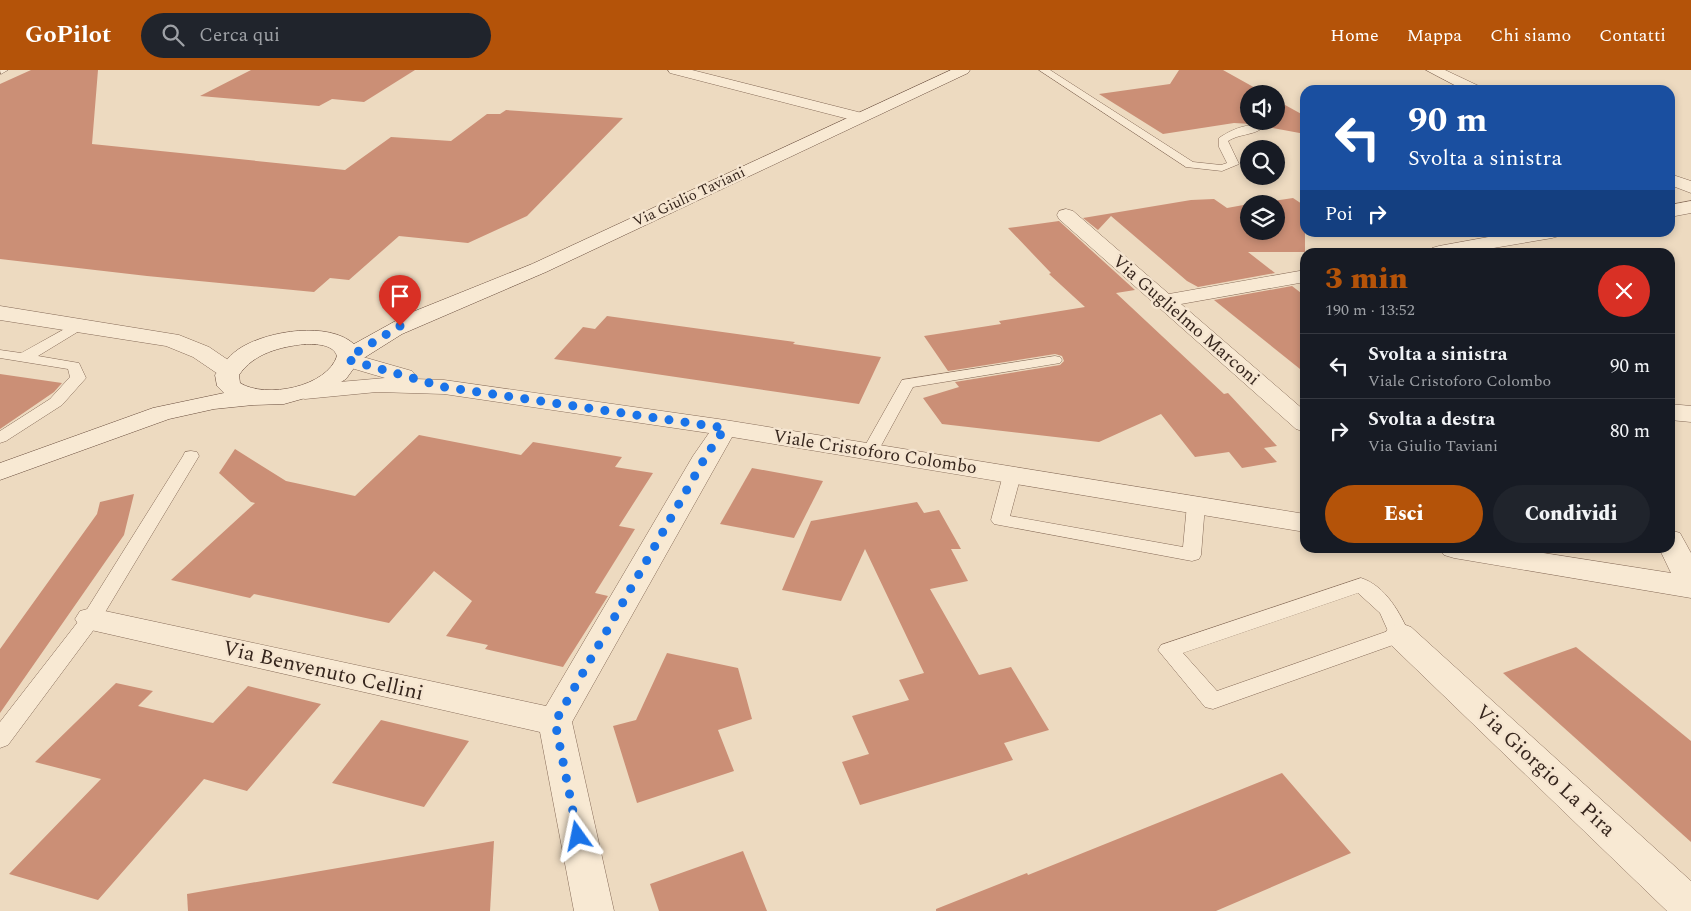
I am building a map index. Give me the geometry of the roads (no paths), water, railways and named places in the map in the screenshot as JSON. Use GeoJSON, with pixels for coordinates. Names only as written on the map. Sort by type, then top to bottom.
{"type":"FeatureCollection","features":[{"type":"Feature","properties":{"kind":"street"},"geometry":{"type":"LineString","coordinates":[[675,70],[860,117]]}},
{"type":"Feature","properties":{"kind":"street","name":"Via Giulio Taviani"},"geometry":{"type":"LineString","coordinates":[[349,358],[387,332],[413,319],[500,286],[963,70]]}},
{"type":"Feature","properties":{"kind":"street"},"geometry":{"type":"LineString","coordinates":[[1433,70],[1465,85]]}},
{"type":"Feature","properties":{"kind":"street"},"geometry":{"type":"LineString","coordinates":[[1675,181],[1691,188]]}},
{"type":"Feature","properties":{"kind":"street"},"geometry":{"type":"LineString","coordinates":[[1675,210],[1691,207]]}},
{"type":"Feature","properties":{"kind":"street","name":"Via Guglielmo Marconi"},"geometry":{"type":"LineString","coordinates":[[1066,215],[1300,420]]}},
{"type":"Feature","properties":{"kind":"street"},"geometry":{"type":"LineString","coordinates":[[1462,248],[1524,237]]}},
{"type":"Feature","properties":{"kind":"street"},"geometry":{"type":"LineString","coordinates":[[1164,301],[1300,277]]}},
{"type":"Feature","properties":{"kind":"street","name":"Viale Cristoforo Colombo"},"geometry":{"type":"LineString","coordinates":[[0,313],[171,340],[201,352],[228,373]]}},
{"type":"Feature","properties":{"kind":"street","name":"Via Giulio Taviani"},"geometry":{"type":"LineString","coordinates":[[305,337],[413,319]]}},
{"type":"Feature","properties":{"kind":"street","name":"Viale Cristoforo Colombo"},"geometry":{"type":"LineString","coordinates":[[305,392],[333,378],[349,358],[348,352],[340,343],[325,338],[305,337],[282,340],[256,349],[236,363],[228,373],[229,386],[235,391],[254,397],[279,397],[305,392],[377,385],[444,387],[725,428],[1300,522]]}},
{"type":"Feature","properties":{"kind":"street","name":"Viale Cristoforo Colombo"},"geometry":{"type":"LineString","coordinates":[[349,358],[444,387]]}},
{"type":"Feature","properties":{"kind":"street"},"geometry":{"type":"LineString","coordinates":[[0,472],[162,413],[206,390],[228,373]]}},
{"type":"Feature","properties":{"kind":"street"},"geometry":{"type":"LineString","coordinates":[[162,413],[214,402],[254,397]]}},
{"type":"Feature","properties":{"kind":"street"},"geometry":{"type":"LineString","coordinates":[[1675,412],[1691,414]]}},
{"type":"Feature","properties":{"kind":"street"},"geometry":{"type":"LineString","coordinates":[[594,911],[555,722],[706,456],[725,428]]}},
{"type":"Feature","properties":{"kind":"street"},"geometry":{"type":"LineString","coordinates":[[1675,550],[1691,582]]}},
{"type":"Feature","properties":{"kind":"street"},"geometry":{"type":"LineString","coordinates":[[1484,553],[1691,587]]}},
{"type":"Feature","properties":{"kind":"street","name":"Via Benvenuto Cellini"},"geometry":{"type":"LineString","coordinates":[[92,619],[555,722]]}},
{"type":"Feature","properties":{"kind":"street","name":"Via Giorgio La Pira"},"geometry":{"type":"LineString","coordinates":[[1400,635],[1691,907]]}},
{"type":"Feature","properties":{"kind":"lane"},"geometry":{"type":"LineString","coordinates":[[1044,70],[1190,165],[1215,168],[1233,164],[1224,147],[1223,140],[1236,132],[1249,130]]}},
{"type":"Feature","properties":{"kind":"lane"},"geometry":{"type":"LineString","coordinates":[[23,358],[79,326]]}},
{"type":"Feature","properties":{"kind":"lane"},"geometry":{"type":"LineString","coordinates":[[0,354],[74,366],[78,378],[56,402],[0,438]]}},
{"type":"Feature","properties":{"kind":"lane"},"geometry":{"type":"LineString","coordinates":[[870,451],[907,383],[1054,360]]}},
{"type":"Feature","properties":{"kind":"lane"},"geometry":{"type":"LineString","coordinates":[[0,739],[92,619],[191,456]]}},
{"type":"Feature","properties":{"kind":"lane"},"geometry":{"type":"LineString","coordinates":[[1012,475],[1000,520],[1192,554],[1196,505]]}},
{"type":"Feature","properties":{"kind":"lane"},"geometry":{"type":"LineString","coordinates":[[1361,585],[1388,610],[1400,635],[1213,701],[1168,650],[1361,585]]}}]}
